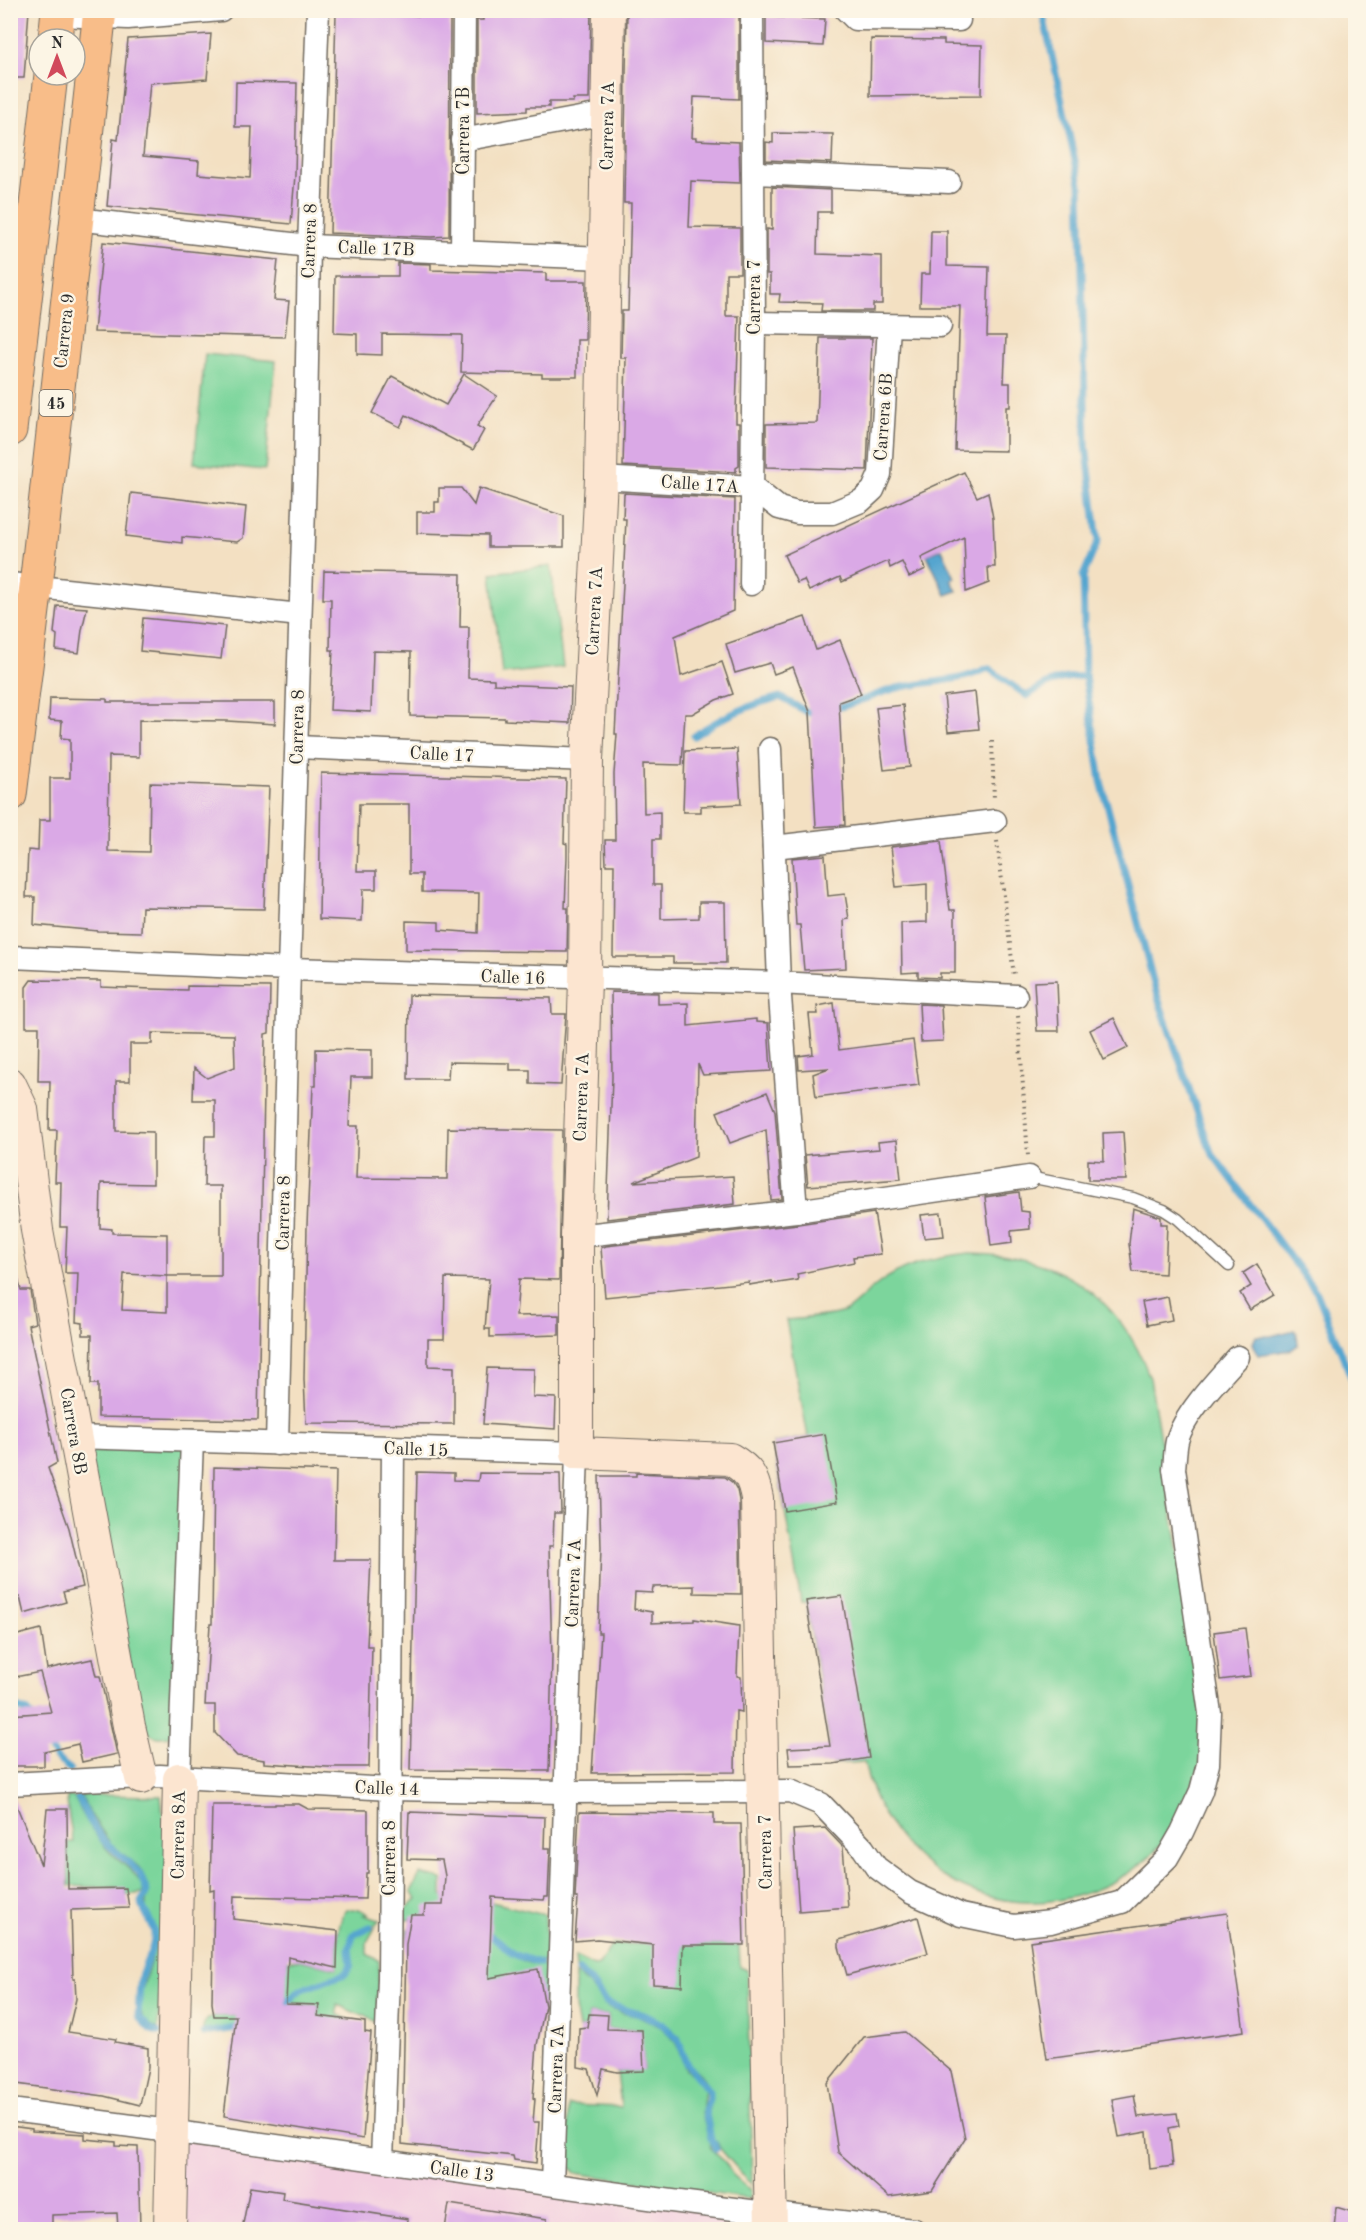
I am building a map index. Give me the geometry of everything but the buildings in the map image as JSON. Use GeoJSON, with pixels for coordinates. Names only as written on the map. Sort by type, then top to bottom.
{"type":"FeatureCollection","features":[{"type":"Feature","properties":{"kind":"highway","name":"Carrera 9"},"geometry":{"type":"LineString","coordinates":[[10,795],[23,585],[77,219],[100,14]]}},
{"type":"Feature","properties":{"kind":"highway","name":"45"},"geometry":{"type":"LineString","coordinates":[[10,430],[50,87]]}},
{"type":"Feature","properties":{"kind":"street"},"geometry":{"type":"LineString","coordinates":[[57,21],[100,14],[128,18],[221,10]]}},
{"type":"Feature","properties":{"kind":"street","name":"Carrera 8"},"geometry":{"type":"LineString","coordinates":[[277,1444],[305,476],[309,246],[318,10]]}},
{"type":"Feature","properties":{"kind":"street","name":"Carrera 7B"},"geometry":{"type":"LineString","coordinates":[[462,252],[464,10]]}},
{"type":"Feature","properties":{"kind":"street","name":"Carrera 7A"},"geometry":{"type":"LineString","coordinates":[[552,2184],[577,1453],[577,1236],[585,979],[587,760],[601,478],[609,10]]}},
{"type":"Feature","properties":{"kind":"street","name":"Carrera 7"},"geometry":{"type":"LineString","coordinates":[[751,584],[754,323],[752,10]]}},
{"type":"Feature","properties":{"kind":"street"},"geometry":{"type":"LineString","coordinates":[[846,10],[855,18],[959,20]]}},
{"type":"Feature","properties":{"kind":"street"},"geometry":{"type":"LineString","coordinates":[[462,140],[607,113]]}},
{"type":"Feature","properties":{"kind":"street"},"geometry":{"type":"LineString","coordinates":[[753,173],[950,182]]}},
{"type":"Feature","properties":{"kind":"street","name":"Calle 17B"},"geometry":{"type":"LineString","coordinates":[[77,219],[309,246],[604,258]]}},
{"type":"Feature","properties":{"kind":"street"},"geometry":{"type":"LineString","coordinates":[[754,323],[940,326]]}},
{"type":"Feature","properties":{"kind":"street","name":"Carrera 6B"},"geometry":{"type":"LineString","coordinates":[[861,501],[873,490],[880,474],[889,326]]}},
{"type":"Feature","properties":{"kind":"street","name":"Calle 17A"},"geometry":{"type":"LineString","coordinates":[[601,478],[753,488],[779,508],[797,513],[832,513],[861,501]]}},
{"type":"Feature","properties":{"kind":"street"},"geometry":{"type":"LineString","coordinates":[[23,585],[300,615]]}},
{"type":"Feature","properties":{"kind":"street","name":"Calle 17"},"geometry":{"type":"LineString","coordinates":[[297,747],[587,760]]}},
{"type":"Feature","properties":{"kind":"street"},"geometry":{"type":"LineString","coordinates":[[770,749],[779,983],[796,1211]]}},
{"type":"Feature","properties":{"kind":"street"},"geometry":{"type":"LineString","coordinates":[[774,847],[995,821]]}},
{"type":"Feature","properties":{"kind":"street","name":"Calle 16"},"geometry":{"type":"LineString","coordinates":[[10,957],[289,969],[779,983],[1016,996]]}},
{"type":"Feature","properties":{"kind":"street","name":"Carrera 8B"},"geometry":{"type":"LineString","coordinates":[[10,1084],[22,1109],[37,1230],[129,1726],[141,1778]]}},
{"type":"Feature","properties":{"kind":"street"},"geometry":{"type":"LineString","coordinates":[[577,1236],[796,1211],[1029,1178]]}},
{"type":"Feature","properties":{"kind":"street","name":"Calle 14"},"geometry":{"type":"LineString","coordinates":[[10,1784],[159,1776],[179,1779],[390,1789],[566,1792],[790,1791],[821,1804],[863,1848],[876,1867],[910,1892],[961,1914],[1014,1926],[1051,1922],[1122,1902],[1167,1858],[1202,1791],[1208,1764],[1210,1713],[1174,1469],[1178,1440],[1190,1416],[1210,1389],[1238,1358]]}},
{"type":"Feature","properties":{"kind":"street","name":"Calle 15"},"geometry":{"type":"LineString","coordinates":[[75,1437],[730,1459],[745,1467],[751,1476]]}},
{"type":"Feature","properties":{"kind":"street","name":"Carrera 8A"},"geometry":{"type":"LineString","coordinates":[[170,2229],[170,2130],[179,1779],[192,1441]]}},
{"type":"Feature","properties":{"kind":"street","name":"Carrera 8"},"geometry":{"type":"LineString","coordinates":[[382,2160],[389,1978],[393,1448]]}},
{"type":"Feature","properties":{"kind":"street","name":"Carrera 7"},"geometry":{"type":"LineString","coordinates":[[751,1476],[758,1498],[771,2222]]}},
{"type":"Feature","properties":{"kind":"street","name":"Calle 13"},"geometry":{"type":"LineString","coordinates":[[10,2110],[170,2130],[552,2184],[771,2222],[914,2229]]}},
{"type":"Feature","properties":{"kind":"lane"},"geometry":{"type":"LineString","coordinates":[[1029,1178],[1132,1198],[1164,1210],[1178,1219],[1229,1266]]}},
{"type":"Feature","properties":{"kind":"path"},"geometry":{"type":"LineString","coordinates":[[992,741],[995,821],[1016,996],[1029,1178]]}},
{"type":"Feature","properties":{"kind":"shaded area"},"geometry":{"type":"Polygon","coordinates":[[[170,2130],[771,2215],[771,2230],[170,2230],[170,2130]]]}},
{"type":"Feature","properties":{"kind":"green space"},"geometry":{"type":"Polygon","coordinates":[[[205,354],[276,361],[265,470],[194,463],[205,354]]]}},
{"type":"Feature","properties":{"kind":"green space"},"geometry":{"type":"Polygon","coordinates":[[[551,566],[563,667],[502,674],[491,573],[551,566]]]}},
{"type":"Feature","properties":{"kind":"green space"},"geometry":{"type":"Polygon","coordinates":[[[970,1253],[1001,1255],[1031,1261],[1057,1271],[1081,1285],[1103,1302],[1137,1349],[1150,1378],[1198,1669],[1202,1760],[1172,1831],[1146,1860],[1124,1875],[1089,1892],[1051,1901],[1014,1901],[979,1894],[947,1879],[918,1857],[894,1830],[876,1798],[864,1762],[833,1764],[806,1602],[801,1602],[773,1443],[808,1437],[786,1320],[842,1313],[878,1284],[899,1271],[933,1259],[970,1253]]]}},
{"type":"Feature","properties":{"kind":"green space"},"geometry":{"type":"Polygon","coordinates":[[[79,1441],[189,1445],[173,1735],[155,1736],[143,1723],[79,1441]]]}},
{"type":"Feature","properties":{"kind":"green space"},"geometry":{"type":"Polygon","coordinates":[[[81,1795],[161,1796],[167,1853],[158,2029],[147,2023],[142,2014],[140,2002],[156,1940],[156,1932],[146,1907],[149,1891],[141,1869],[110,1843],[89,1812],[81,1795]]]}},
{"type":"Feature","properties":{"kind":"green space"},"geometry":{"type":"Polygon","coordinates":[[[67,1796],[74,1797],[102,1843],[136,1876],[144,1890],[142,1893],[127,1895],[125,1888],[69,1886],[67,1842],[73,1842],[67,1796]]]}},
{"type":"Feature","properties":{"kind":"green space"},"geometry":{"type":"Polygon","coordinates":[[[420,1874],[442,1879],[442,1896],[479,1899],[545,1915],[548,1963],[515,1953],[501,1940],[460,1915],[437,1911],[404,1921],[404,1910],[417,1899],[411,1892],[420,1874]]]}},
{"type":"Feature","properties":{"kind":"green space"},"geometry":{"type":"Polygon","coordinates":[[[347,1909],[361,1910],[368,1914],[364,1915],[379,1920],[376,1925],[352,1933],[348,1947],[350,1964],[344,1973],[299,1989],[287,2000],[280,2015],[246,2025],[203,2031],[205,2022],[214,2016],[274,2016],[288,1960],[337,1968],[339,1929],[347,1909]]]}},
{"type":"Feature","properties":{"kind":"green space"},"geometry":{"type":"Polygon","coordinates":[[[459,1918],[519,1959],[532,1964],[548,1965],[550,2004],[407,1945],[407,1930],[448,1923],[459,1918]]]}},
{"type":"Feature","properties":{"kind":"green space"},"geometry":{"type":"Polygon","coordinates":[[[375,1928],[367,1942],[367,1954],[379,1961],[377,2024],[366,2015],[337,2005],[337,2014],[349,2020],[318,2023],[319,2005],[290,2004],[300,1992],[346,1976],[352,1965],[351,1949],[354,1936],[375,1928]]]}},
{"type":"Feature","properties":{"kind":"green space"},"geometry":{"type":"Polygon","coordinates":[[[612,1944],[739,1945],[740,1967],[747,1970],[752,2185],[713,2138],[708,2111],[711,2091],[701,2075],[687,2062],[680,2037],[663,2022],[643,2012],[606,2000],[580,1969],[576,1969],[575,1957],[594,1966],[599,1965],[612,1944]]]}},
{"type":"Feature","properties":{"kind":"green space"},"geometry":{"type":"Polygon","coordinates":[[[575,1974],[589,1985],[605,2005],[622,2013],[641,2017],[661,2027],[675,2041],[686,2070],[696,2077],[705,2089],[702,2112],[711,2149],[725,2162],[732,2174],[750,2190],[749,2199],[575,2173],[567,2163],[568,2105],[621,2107],[617,2072],[644,2070],[641,2030],[607,2029],[608,2015],[589,2014],[587,2027],[579,2028],[575,2007],[575,1974]]]}},
{"type":"Feature","properties":{"kind":"water"},"geometry":{"type":"Polygon","coordinates":[[[942,549],[955,578],[951,580],[957,591],[946,595],[927,555],[942,549]]]}},
{"type":"Feature","properties":{"kind":"water"},"geometry":{"type":"Polygon","coordinates":[[[1294,1330],[1297,1333],[1298,1345],[1291,1350],[1258,1355],[1253,1343],[1256,1336],[1271,1336],[1294,1330]]]}},
{"type":"Feature","properties":{"kind":"waterway"},"geometry":{"type":"LineString","coordinates":[[1042,10],[1080,184],[1086,445],[1098,541],[1083,576],[1085,676],[1101,781],[1156,992],[1211,1152],[1317,1293],[1356,1389]]}},
{"type":"Feature","properties":{"kind":"waterway"},"geometry":{"type":"LineString","coordinates":[[831,709],[893,689],[956,679],[988,668],[1027,696],[1054,681],[1085,676]]}},
{"type":"Feature","properties":{"kind":"waterway"},"geometry":{"type":"LineString","coordinates":[[694,736],[735,712],[780,697],[809,713],[817,712]]}},
{"type":"Feature","properties":{"kind":"waterway"},"geometry":{"type":"LineString","coordinates":[[10,1706],[27,1711],[34,1719]]}},
{"type":"Feature","properties":{"kind":"waterway"},"geometry":{"type":"LineString","coordinates":[[47,1744],[58,1760],[70,1769]]}},
{"type":"Feature","properties":{"kind":"waterway"},"geometry":{"type":"LineString","coordinates":[[78,1798],[104,1841],[139,1872],[147,1892],[141,1902],[153,1928],[154,1938],[152,1950],[141,1978],[138,2016],[151,2030],[158,2032]]}},
{"type":"Feature","properties":{"kind":"waterway"},"geometry":{"type":"LineString","coordinates":[[282,2012],[288,2001],[300,1990],[345,1974],[351,1965],[349,1949],[353,1935],[370,1927]]}},
{"type":"Feature","properties":{"kind":"waterway"},"geometry":{"type":"LineString","coordinates":[[484,1932],[499,1941],[513,1954],[539,1963]]}},
{"type":"Feature","properties":{"kind":"waterway"},"geometry":{"type":"LineString","coordinates":[[579,1971],[594,1986],[605,2002],[644,2015],[662,2024],[678,2039],[686,2063],[709,2091],[705,2110],[711,2139],[716,2149]]}},
{"type":"Feature","properties":{"kind":"waterway"},"geometry":{"type":"LineString","coordinates":[[204,2033],[243,2027]]}}]}
